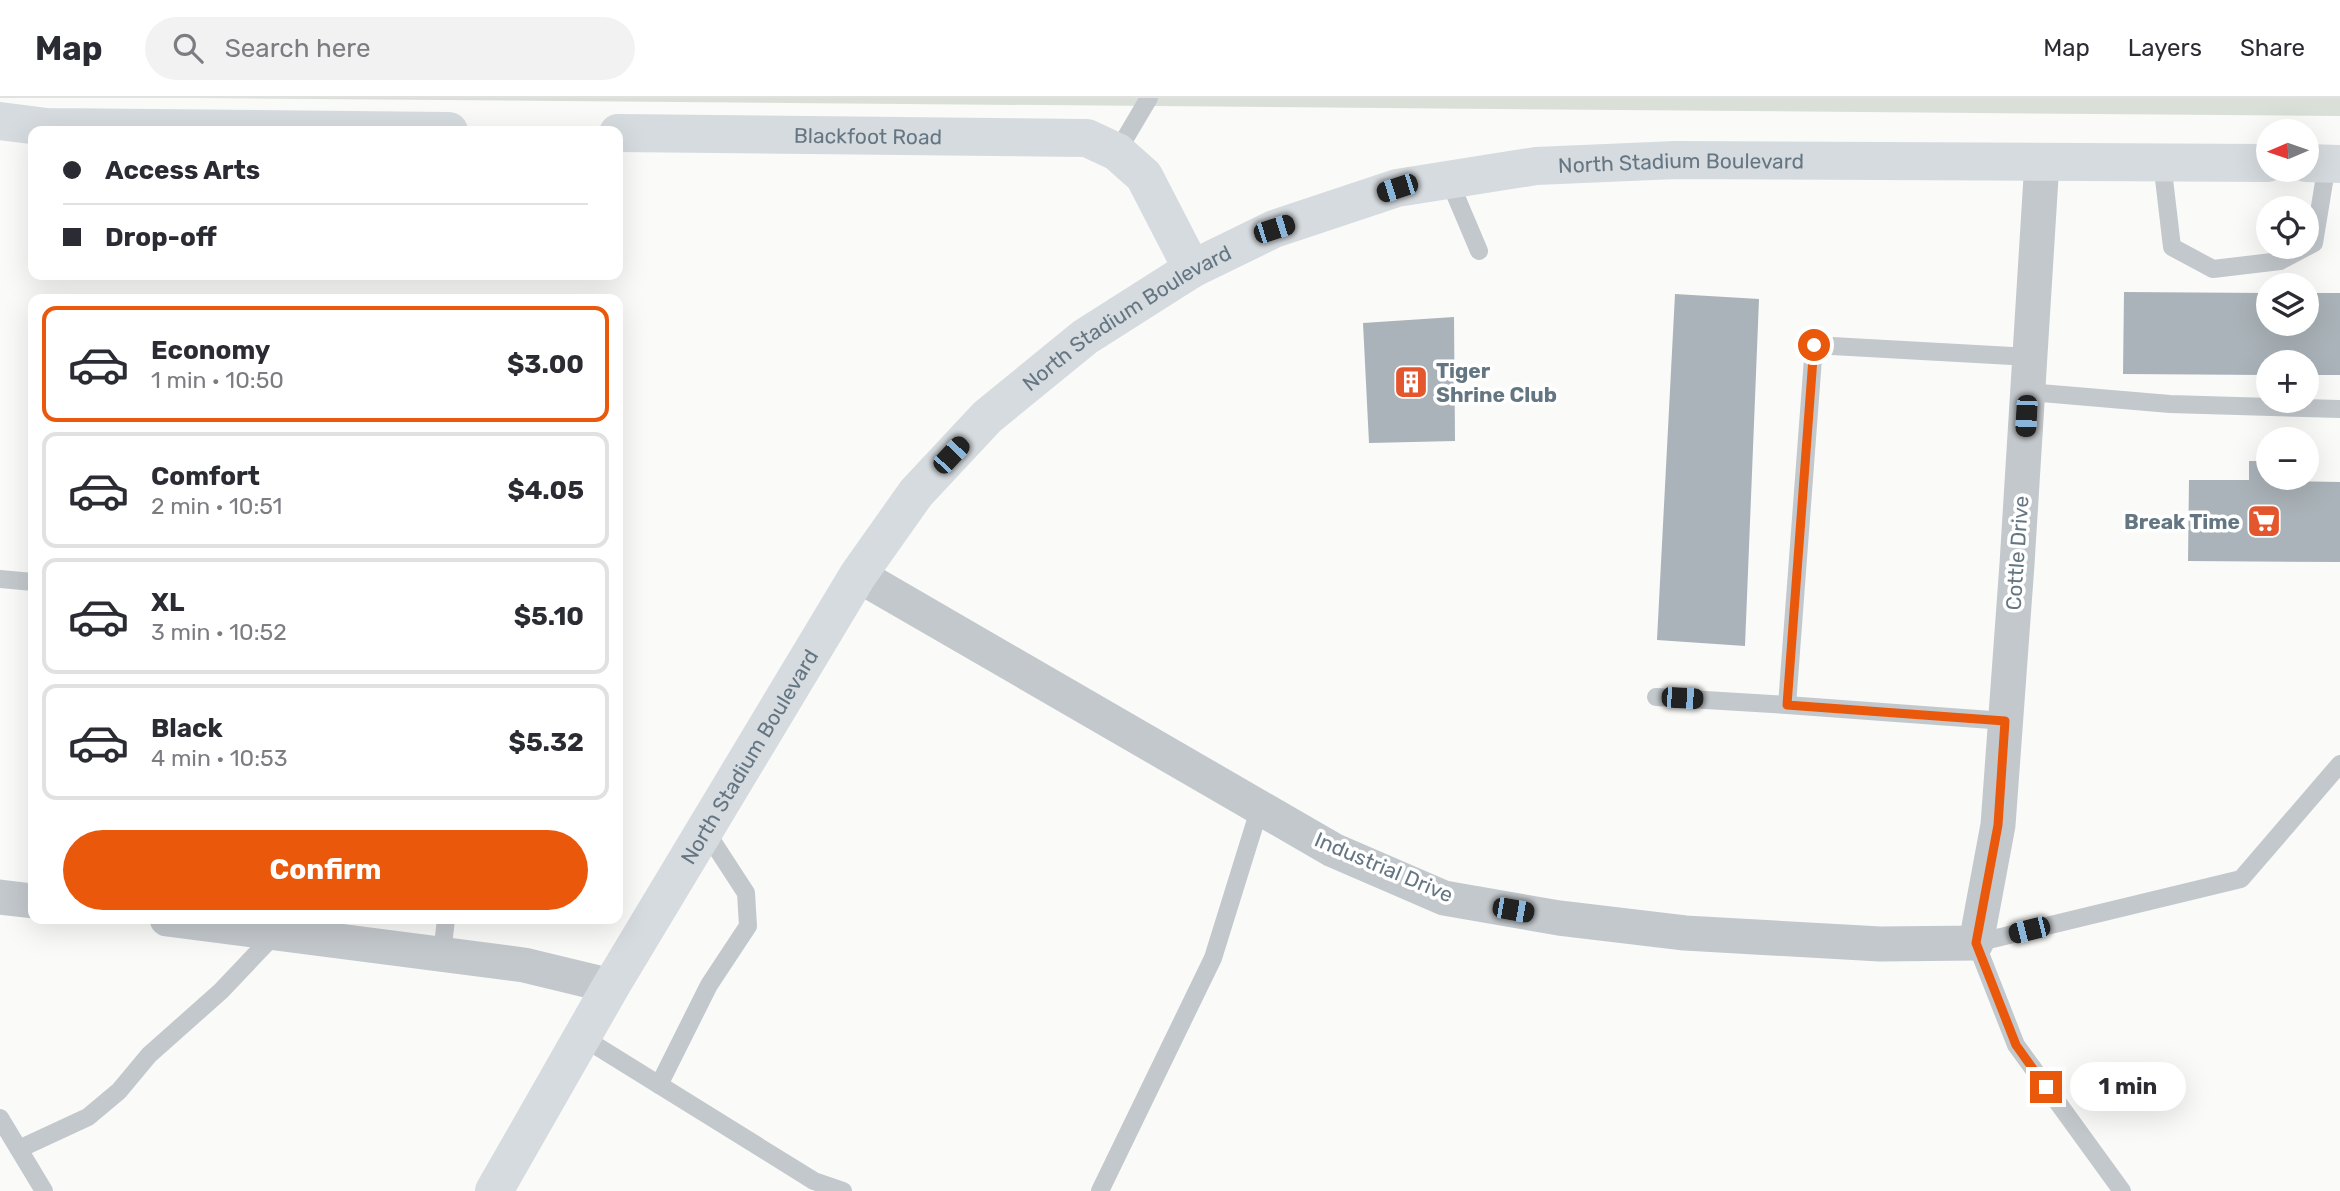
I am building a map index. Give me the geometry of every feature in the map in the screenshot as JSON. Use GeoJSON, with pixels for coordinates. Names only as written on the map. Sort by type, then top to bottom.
{"type":"FeatureCollection","features":[{"type":"Feature","properties":{"kind":"main road"},"geometry":{"type":"LineString","coordinates":[[0,121],[39,126]]}},
{"type":"Feature","properties":{"kind":"main road","name":"Blackfoot Road"},"geometry":{"type":"LineString","coordinates":[[623,133],[1087,138],[1117,152],[1144,176],[1192,269]]}},
{"type":"Feature","properties":{"kind":"main road","name":"North Stadium Boulevard"},"geometry":{"type":"LineString","coordinates":[[494,1191],[611,986],[858,575],[916,493],[987,416],[1085,337],[1192,269],[1274,229],[1397,188],[1536,166],[1676,160],[2256,163]]}},
{"type":"Feature","properties":{"kind":"street","name":"Cottle Drive"},"geometry":{"type":"LineString","coordinates":[[1976,943],[1998,825],[2042,161]]}},
{"type":"Feature","properties":{"kind":"street","name":"Industrial Drive"},"geometry":{"type":"LineString","coordinates":[[858,575],[1333,850],[1444,898],[1559,918],[1685,933],[1880,944],[1976,943]]}},
{"type":"Feature","properties":{"kind":"street"},"geometry":{"type":"LineString","coordinates":[[0,897],[28,900]]}},
{"type":"Feature","properties":{"kind":"street"},"geometry":{"type":"LineString","coordinates":[[210,924],[524,965],[611,986]]}},
{"type":"Feature","properties":{"kind":"lane"},"geometry":{"type":"LineString","coordinates":[[1117,152],[1149,98]]}},
{"type":"Feature","properties":{"kind":"lane"},"geometry":{"type":"LineString","coordinates":[[2162,162],[2172,247],[2213,269],[2280,261],[2315,243],[2324,164]]}},
{"type":"Feature","properties":{"kind":"lane"},"geometry":{"type":"LineString","coordinates":[[1449,180],[1479,251]]}},
{"type":"Feature","properties":{"kind":"lane"},"geometry":{"type":"LineString","coordinates":[[1787,705],[1814,345],[2030,357]]}},
{"type":"Feature","properties":{"kind":"lane"},"geometry":{"type":"LineString","coordinates":[[2028,392],[2170,404],[2340,409]]}},
{"type":"Feature","properties":{"kind":"lane"},"geometry":{"type":"LineString","coordinates":[[0,579],[28,582]]}},
{"type":"Feature","properties":{"kind":"lane"},"geometry":{"type":"LineString","coordinates":[[1656,697],[2005,721]]}},
{"type":"Feature","properties":{"kind":"lane"},"geometry":{"type":"LineString","coordinates":[[2122,1191],[2016,1045],[1976,943],[2241,879],[2340,764]]}},
{"type":"Feature","properties":{"kind":"lane"},"geometry":{"type":"LineString","coordinates":[[1100,1191],[1213,958],[1260,807]]}},
{"type":"Feature","properties":{"kind":"lane"},"geometry":{"type":"LineString","coordinates":[[659,1085],[709,985],[748,926],[746,893],[705,830]]}},
{"type":"Feature","properties":{"kind":"lane"},"geometry":{"type":"LineString","coordinates":[[442,954],[445,924]]}},
{"type":"Feature","properties":{"kind":"lane"},"geometry":{"type":"LineString","coordinates":[[19,1149],[88,1116],[119,1091],[149,1055],[220,991],[276,933]]}},
{"type":"Feature","properties":{"kind":"lane"},"geometry":{"type":"LineString","coordinates":[[582,1037],[814,1181],[843,1191]]}},
{"type":"Feature","properties":{"kind":"lane"},"geometry":{"type":"LineString","coordinates":[[0,1118],[44,1191]]}},
{"type":"Feature","properties":{"kind":"shaded area"},"geometry":{"type":"Polygon","coordinates":[[[201,98],[2340,98],[2340,116],[201,98]]]}},
{"type":"Feature","properties":{"kind":"building"},"geometry":{"type":"Polygon","coordinates":[[[2124,292],[2256,293],[2256,336],[2319,336],[2319,293],[2340,293],[2340,375],[2319,375],[2319,350],[2256,350],[2256,375],[2123,374],[2124,292]]]}},
{"type":"Feature","properties":{"kind":"building"},"geometry":{"type":"Polygon","coordinates":[[[1675,294],[1759,299],[1745,646],[1657,640],[1675,294]]]}},
{"type":"Feature","properties":{"kind":"building","name":"Tiger Shrine Club"},"geometry":{"type":"Polygon","coordinates":[[[1454,317],[1455,441],[1369,443],[1363,323],[1454,317]]]}},
{"type":"Feature","properties":{"kind":"building","name":"Break Time"},"geometry":{"type":"Polygon","coordinates":[[[2249,461],[2256,461],[2256,490],[2319,490],[2319,482],[2340,482],[2340,562],[2188,561],[2189,480],[2249,480],[2249,461]]]}},
{"type":"Feature","properties":{"kind":"place","name":"Tiger Shrine Club"},"geometry":{"type":"Point","coordinates":[1411,382]}},
{"type":"Feature","properties":{"kind":"place","name":"Break Time"},"geometry":{"type":"Point","coordinates":[2264,521]}},
{"type":"Feature","properties":{"kind":"route"},"geometry":{"type":"LineString","coordinates":[[1814,345],[1787,705],[2005,721],[1998,825],[1976,943],[2016,1045],[2046,1087]]}}]}
